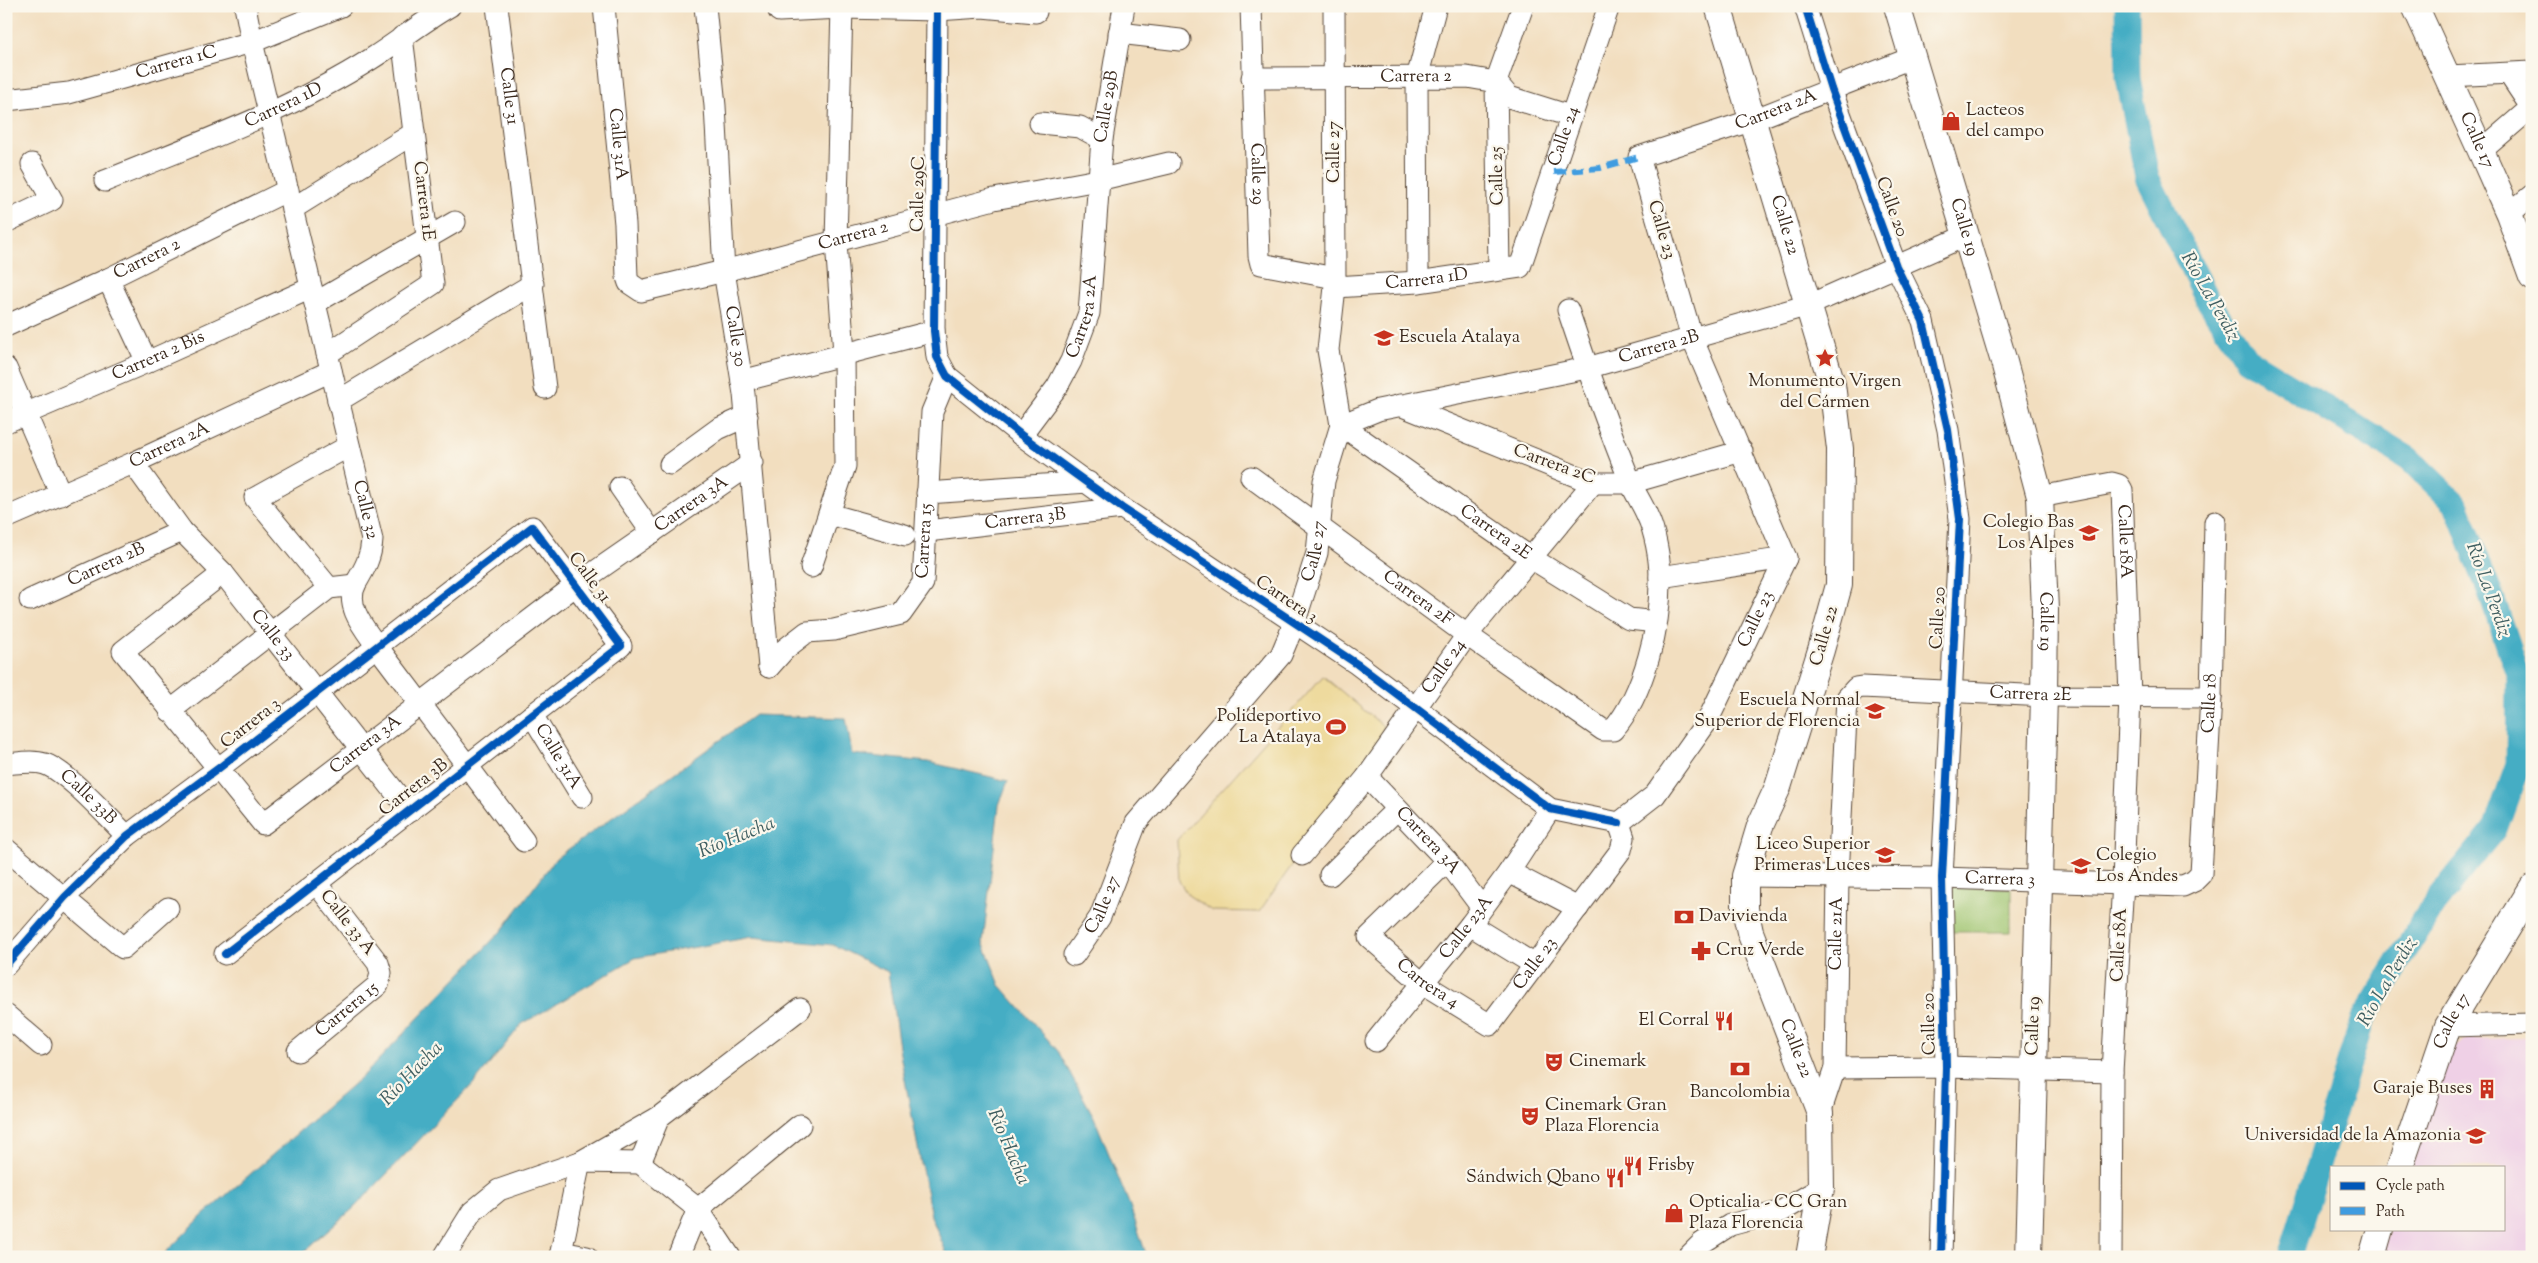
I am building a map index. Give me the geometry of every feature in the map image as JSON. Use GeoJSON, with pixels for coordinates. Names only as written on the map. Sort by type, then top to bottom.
{"type":"FeatureCollection","features":[{"type":"Feature","properties":{"kind":"main road","name":"Calle 22"},"geometry":{"type":"LineString","coordinates":[[1718,6],[1832,384],[1840,449],[1839,585],[1821,650],[1778,787],[1760,826],[1744,876],[1745,909],[1750,932],[1820,1113],[1821,1188],[1809,1257]]}},
{"type":"Feature","properties":{"kind":"main road","name":"Calle 19"},"geometry":{"type":"LineString","coordinates":[[1896,6],[1964,236],[2004,362],[2040,496],[2045,610],[2044,696],[2029,1257]]}},
{"type":"Feature","properties":{"kind":"main road","name":"Calle 17"},"geometry":{"type":"LineString","coordinates":[[2416,6],[2509,214],[2532,277]]}},
{"type":"Feature","properties":{"kind":"main road","name":"Calle 17"},"geometry":{"type":"LineString","coordinates":[[2400,1166],[2448,1026],[2532,888]]}},
{"type":"Feature","properties":{"kind":"main road"},"geometry":{"type":"LineString","coordinates":[[2372,1257],[2380,1230]]}},
{"type":"Feature","properties":{"kind":"street","name":"Calle 32"},"geometry":{"type":"LineString","coordinates":[[246,6],[252,42],[372,540],[371,554],[355,585],[354,612],[376,645],[524,841]]}},
{"type":"Feature","properties":{"kind":"street","name":"Carrera 1C"},"geometry":{"type":"LineString","coordinates":[[6,100],[69,93],[252,42],[341,6]]}},
{"type":"Feature","properties":{"kind":"street","name":"Carrera 1D"},"geometry":{"type":"LineString","coordinates":[[105,181],[269,114],[371,59],[450,6]]}},
{"type":"Feature","properties":{"kind":"street","name":"Calle 31"},"geometry":{"type":"LineString","coordinates":[[497,6],[533,284]]}},
{"type":"Feature","properties":{"kind":"street","name":"Calle 31A"},"geometry":{"type":"LineString","coordinates":[[604,6],[629,283]]}},
{"type":"Feature","properties":{"kind":"street","name":"Calle 30"},"geometry":{"type":"LineString","coordinates":[[705,6],[715,106],[724,271],[747,416],[769,667]]}},
{"type":"Feature","properties":{"kind":"street","name":"Calle 29B"},"geometry":{"type":"LineString","coordinates":[[1098,180],[1102,139],[1124,6]]}},
{"type":"Feature","properties":{"kind":"street","name":"Calle 29"},"geometry":{"type":"LineString","coordinates":[[1251,6],[1258,256],[1261,264],[1335,283]]}},
{"type":"Feature","properties":{"kind":"street","name":"Calle 27"},"geometry":{"type":"LineString","coordinates":[[1074,955],[1100,917],[1136,823],[1281,655],[1294,624],[1317,553],[1324,480],[1341,426],[1328,350],[1335,283],[1334,6]]}},
{"type":"Feature","properties":{"kind":"street","name":"Calle 25"},"geometry":{"type":"LineString","coordinates":[[1509,268],[1496,82],[1522,6]]}},
{"type":"Feature","properties":{"kind":"street","name":"Calle 24"},"geometry":{"type":"LineString","coordinates":[[1509,268],[1554,172],[1570,116],[1609,6]]}},
{"type":"Feature","properties":{"kind":"street","name":"Calle 20"},"geometry":{"type":"LineString","coordinates":[[1805,6],[1831,89],[1896,266],[1923,320],[1948,430],[1960,518],[1942,878],[1946,1067],[1941,1257]]}},
{"type":"Feature","properties":{"kind":"street"},"geometry":{"type":"LineString","coordinates":[[810,567],[830,514],[845,466],[844,353],[836,242],[842,7]]}},
{"type":"Feature","properties":{"kind":"street"},"geometry":{"type":"LineString","coordinates":[[779,11],[842,7],[937,10],[982,7],[1036,12]]}},
{"type":"Feature","properties":{"kind":"street"},"geometry":{"type":"LineString","coordinates":[[1418,282],[1417,78],[1432,8]]}},
{"type":"Feature","properties":{"kind":"street","name":"Calle 29C"},"geometry":{"type":"LineString","coordinates":[[937,10],[934,331],[937,357],[947,376]]}},
{"type":"Feature","properties":{"kind":"street"},"geometry":{"type":"LineString","coordinates":[[1119,33],[1180,40]]}},
{"type":"Feature","properties":{"kind":"street"},"geometry":{"type":"LineString","coordinates":[[402,37],[414,133]]}},
{"type":"Feature","properties":{"kind":"street","name":"Carrera 2A"},"geometry":{"type":"LineString","coordinates":[[1639,157],[1752,120],[1911,58]]}},
{"type":"Feature","properties":{"kind":"street"},"geometry":{"type":"LineString","coordinates":[[2448,76],[2532,72]]}},
{"type":"Feature","properties":{"kind":"street"},"geometry":{"type":"LineString","coordinates":[[2481,150],[2531,107],[2509,74]]}},
{"type":"Feature","properties":{"kind":"street","name":"Carrera 2"},"geometry":{"type":"LineString","coordinates":[[1252,78],[1467,77],[1496,82]]}},
{"type":"Feature","properties":{"kind":"street"},"geometry":{"type":"LineString","coordinates":[[1496,82],[1509,97],[1570,116]]}},
{"type":"Feature","properties":{"kind":"street"},"geometry":{"type":"LineString","coordinates":[[1040,123],[1080,127],[1102,139]]}},
{"type":"Feature","properties":{"kind":"street","name":"Carrera 1E"},"geometry":{"type":"LineString","coordinates":[[290,199],[414,133],[433,284],[329,362]]}},
{"type":"Feature","properties":{"kind":"street","name":"Calle 23"},"geometry":{"type":"LineString","coordinates":[[1490,1025],[1622,850],[1624,838],[1619,823],[1655,795],[1708,720],[1786,558],[1742,451],[1692,338],[1639,157]]}},
{"type":"Feature","properties":{"kind":"street","name":"Carrera 2"},"geometry":{"type":"LineString","coordinates":[[629,283],[641,291],[836,242],[994,199],[1098,180],[1170,163]]}},
{"type":"Feature","properties":{"kind":"street"},"geometry":{"type":"LineString","coordinates":[[6,222],[52,200],[32,164]]}},
{"type":"Feature","properties":{"kind":"street","name":"Carrera 2A"},"geometry":{"type":"LineString","coordinates":[[1021,435],[1062,379],[1089,314],[1098,180]]}},
{"type":"Feature","properties":{"kind":"street"},"geometry":{"type":"LineString","coordinates":[[2509,214],[2532,195]]}},
{"type":"Feature","properties":{"kind":"street","name":"Carrera 2"},"geometry":{"type":"LineString","coordinates":[[6,326],[290,199]]}},
{"type":"Feature","properties":{"kind":"street"},"geometry":{"type":"LineString","coordinates":[[313,295],[428,239],[455,222]]}},
{"type":"Feature","properties":{"kind":"street","name":"Carrera 2B"},"geometry":{"type":"LineString","coordinates":[[1341,426],[1378,410],[1587,368],[1809,305],[1964,236]]}},
{"type":"Feature","properties":{"kind":"street","name":"Carrera 1D"},"geometry":{"type":"LineString","coordinates":[[1335,283],[1418,282],[1509,268]]}},
{"type":"Feature","properties":{"kind":"street"},"geometry":{"type":"LineString","coordinates":[[108,279],[147,362]]}},
{"type":"Feature","properties":{"kind":"street"},"geometry":{"type":"LineString","coordinates":[[338,400],[533,284],[545,388]]}},
{"type":"Feature","properties":{"kind":"street","name":"Carrera 2 Bis"},"geometry":{"type":"LineString","coordinates":[[6,422],[147,362],[313,295]]}},
{"type":"Feature","properties":{"kind":"street"},"geometry":{"type":"LineString","coordinates":[[1568,310],[1587,368],[1630,483],[1648,516],[1660,577],[1656,622]]}},
{"type":"Feature","properties":{"kind":"street"},"geometry":{"type":"LineString","coordinates":[[742,381],[934,331]]}},
{"type":"Feature","properties":{"kind":"street","name":"Carrera 2A"},"geometry":{"type":"LineString","coordinates":[[6,518],[134,463],[329,362]]}},
{"type":"Feature","properties":{"kind":"street"},"geometry":{"type":"LineString","coordinates":[[6,368],[60,495]]}},
{"type":"Feature","properties":{"kind":"street","name":"Carrera 3"},"geometry":{"type":"LineString","coordinates":[[947,376],[1021,435],[1122,508],[1356,664],[1550,809],[1619,823]]}},
{"type":"Feature","properties":{"kind":"street","name":"Carrera 15"},"geometry":{"type":"LineString","coordinates":[[769,667],[785,649],[806,632],[834,630],[901,614],[923,583],[932,412],[947,376]]}},
{"type":"Feature","properties":{"kind":"street","name":"Carrera 2C"},"geometry":{"type":"LineString","coordinates":[[1399,405],[1593,483],[1630,483],[1742,451]]}},
{"type":"Feature","properties":{"kind":"street"},"geometry":{"type":"LineString","coordinates":[[670,464],[718,429],[747,416]]}},
{"type":"Feature","properties":{"kind":"street","name":"Carrera 2E"},"geometry":{"type":"LineString","coordinates":[[1341,426],[1531,558],[1629,619],[1656,622]]}},
{"type":"Feature","properties":{"kind":"street"},"geometry":{"type":"LineString","coordinates":[[329,588],[255,498],[349,446]]}},
{"type":"Feature","properties":{"kind":"street","name":"Calle 33"},"geometry":{"type":"LineString","coordinates":[[134,463],[182,531],[223,573],[410,811]]}},
{"type":"Feature","properties":{"kind":"street","name":"Carrera 3A"},"geometry":{"type":"LineString","coordinates":[[223,573],[123,651],[263,824],[576,585],[752,463]]}},
{"type":"Feature","properties":{"kind":"street","name":"Carrera 2F"},"geometry":{"type":"LineString","coordinates":[[1251,477],[1467,636],[1603,730],[1613,730],[1625,716],[1644,677],[1656,622]]}},
{"type":"Feature","properties":{"kind":"street"},"geometry":{"type":"LineString","coordinates":[[928,493],[1088,482]]}},
{"type":"Feature","properties":{"kind":"street","name":"Calle 24"},"geometry":{"type":"LineString","coordinates":[[1302,854],[1368,777],[1467,636],[1593,483]]}},
{"type":"Feature","properties":{"kind":"street","name":"Calle 18A"},"geometry":{"type":"LineString","coordinates":[[2040,496],[2112,483],[2119,485],[2122,490],[2130,696],[2124,882],[2112,1072],[2111,1257]]}},
{"type":"Feature","properties":{"kind":"street"},"geometry":{"type":"LineString","coordinates":[[620,487],[652,533]]}},
{"type":"Feature","properties":{"kind":"street","name":"Carrera 3B"},"geometry":{"type":"LineString","coordinates":[[927,531],[1122,508]]}},
{"type":"Feature","properties":{"kind":"street"},"geometry":{"type":"LineString","coordinates":[[830,514],[905,535]]}},
{"type":"Feature","properties":{"kind":"street","name":"Calle 18"},"geometry":{"type":"LineString","coordinates":[[2194,881],[2201,874],[2211,697],[2215,522]]}},
{"type":"Feature","properties":{"kind":"street","name":"Calle 31"},"geometry":{"type":"LineString","coordinates":[[532,527],[621,646]]}},
{"type":"Feature","properties":{"kind":"street","name":"Carrera 3"},"geometry":{"type":"LineString","coordinates":[[6,965],[65,897],[127,836],[219,768],[376,645],[532,527]]}},
{"type":"Feature","properties":{"kind":"street","name":"Carrera 2B"},"geometry":{"type":"LineString","coordinates":[[30,600],[182,531]]}},
{"type":"Feature","properties":{"kind":"street"},"geometry":{"type":"LineString","coordinates":[[1660,577],[1786,558]]}},
{"type":"Feature","properties":{"kind":"street"},"geometry":{"type":"LineString","coordinates":[[170,711],[329,588],[355,585]]}},
{"type":"Feature","properties":{"kind":"street","name":"Carrera 3B"},"geometry":{"type":"LineString","coordinates":[[225,954],[621,646]]}},
{"type":"Feature","properties":{"kind":"street","name":"Carrera 2E"},"geometry":{"type":"LineString","coordinates":[[1851,692],[1863,687],[2044,696],[2211,697]]}},
{"type":"Feature","properties":{"kind":"street","name":"Calle 21A"},"geometry":{"type":"LineString","coordinates":[[1820,1113],[1836,1068],[1838,877],[1847,698],[1851,692]]}},
{"type":"Feature","properties":{"kind":"street","name":"Calle 31A"},"geometry":{"type":"LineString","coordinates":[[532,715],[582,797]]}},
{"type":"Feature","properties":{"kind":"street","name":"Calle 33B"},"geometry":{"type":"LineString","coordinates":[[6,764],[28,762],[45,764],[60,772],[127,836]]}},
{"type":"Feature","properties":{"kind":"street","name":"Carrera 3A"},"geometry":{"type":"LineString","coordinates":[[1368,777],[1447,861],[1476,916],[1535,965]]}},
{"type":"Feature","properties":{"kind":"street"},"geometry":{"type":"LineString","coordinates":[[1330,875],[1397,809]]}},
{"type":"Feature","properties":{"kind":"street","name":"Calle 23A"},"geometry":{"type":"LineString","coordinates":[[1376,1041],[1509,872],[1550,809]]}},
{"type":"Feature","properties":{"kind":"street"},"geometry":{"type":"LineString","coordinates":[[6,849],[123,948],[168,908]]}},
{"type":"Feature","properties":{"kind":"street","name":"Carrera 4"},"geometry":{"type":"LineString","coordinates":[[1447,861],[1369,937],[1422,983],[1490,1025]]}},
{"type":"Feature","properties":{"kind":"street"},"geometry":{"type":"LineString","coordinates":[[1509,872],[1578,908]]}},
{"type":"Feature","properties":{"kind":"street","name":"Carrera 3"},"geometry":{"type":"LineString","coordinates":[[1744,876],[2124,882],[2184,886],[2194,881]]}},
{"type":"Feature","properties":{"kind":"street","name":"Calle 33 A"},"geometry":{"type":"LineString","coordinates":[[316,884],[378,963]]}},
{"type":"Feature","properties":{"kind":"street","name":"Carrera 15"},"geometry":{"type":"LineString","coordinates":[[298,1051],[378,985],[381,974],[378,963]]}},
{"type":"Feature","properties":{"kind":"street"},"geometry":{"type":"LineString","coordinates":[[444,1257],[472,1212],[499,1190],[580,1162],[659,1117],[800,1009]]}},
{"type":"Feature","properties":{"kind":"street"},"geometry":{"type":"LineString","coordinates":[[6,1015],[41,1045]]}},
{"type":"Feature","properties":{"kind":"street"},"geometry":{"type":"LineString","coordinates":[[2448,1026],[2532,1024]]}},
{"type":"Feature","properties":{"kind":"street"},"geometry":{"type":"LineString","coordinates":[[1836,1068],[1946,1067],[2112,1072]]}},
{"type":"Feature","properties":{"kind":"street"},"geometry":{"type":"LineString","coordinates":[[640,1163],[659,1117]]}},
{"type":"Feature","properties":{"kind":"street"},"geometry":{"type":"LineString","coordinates":[[678,1257],[698,1209],[800,1125]]}},
{"type":"Feature","properties":{"kind":"street"},"geometry":{"type":"LineString","coordinates":[[580,1162],[640,1163],[698,1209],[730,1257]]}},
{"type":"Feature","properties":{"kind":"street"},"geometry":{"type":"LineString","coordinates":[[580,1162],[560,1254],[587,1257]]}},
{"type":"Feature","properties":{"kind":"street"},"geometry":{"type":"LineString","coordinates":[[1688,1257],[1702,1243],[1730,1225],[1782,1211],[1821,1188]]}},
{"type":"Feature","properties":{"kind":"street"},"geometry":{"type":"LineString","coordinates":[[1782,1211],[1816,1221]]}},
{"type":"Feature","properties":{"kind":"shaded area","name":"Universidad de la Amazonia"},"geometry":{"type":"Polygon","coordinates":[[[2532,1038],[2532,1257],[2381,1257],[2390,1230],[2506,1230],[2506,1166],[2411,1166],[2450,1054],[2456,1046],[2470,1039],[2532,1038]]]}},
{"type":"Feature","properties":{"kind":"green space"},"geometry":{"type":"Polygon","coordinates":[[[1952,887],[2011,888],[2011,932],[1951,932],[1952,887]]]}},
{"type":"Feature","properties":{"kind":"sand"},"geometry":{"type":"Polygon","coordinates":[[[1323,676],[1383,726],[1383,733],[1392,740],[1297,858],[1259,912],[1212,911],[1188,895],[1179,881],[1177,840],[1323,676]]]}},
{"type":"Feature","properties":{"kind":"water","name":"Río Hacha"},"geometry":{"type":"Polygon","coordinates":[[[755,715],[846,718],[852,754],[928,762],[1008,781],[999,805],[983,942],[1000,985],[1058,1051],[1094,1117],[1130,1206],[1147,1257],[948,1257],[931,1216],[900,1054],[888,972],[833,945],[752,937],[635,958],[522,1024],[475,1082],[355,1207],[298,1257],[161,1257],[201,1217],[365,1074],[502,930],[556,858],[755,715]]]}},
{"type":"Feature","properties":{"kind":"waterway","name":"Río La Perdiz"},"geometry":{"type":"LineString","coordinates":[[2127,6],[2128,78],[2147,177],[2208,300],[2246,359],[2409,459],[2456,504],[2494,603],[2519,678],[2518,765],[2495,829],[2434,904],[2362,1021],[2290,1257]]}},
{"type":"Feature","properties":{"kind":"marked path"},"geometry":{"type":"LineString","coordinates":[[1554,172],[1600,168],[1639,157]]}},
{"type":"Feature","properties":{"kind":"cycle path"},"geometry":{"type":"LineString","coordinates":[[1805,6],[1831,89],[1896,266],[1923,321],[1948,430],[1960,519],[1942,878],[1946,1067],[1941,1257]]}},
{"type":"Feature","properties":{"kind":"cycle path"},"geometry":{"type":"LineString","coordinates":[[937,10],[934,331],[937,357],[947,376],[1021,435],[1122,508],[1357,664],[1550,809],[1619,823]]}},
{"type":"Feature","properties":{"kind":"cycle path"},"geometry":{"type":"LineString","coordinates":[[6,965],[65,897],[127,836],[219,768],[532,527],[621,646],[225,954]]}},
{"type":"Feature","properties":{"kind":"place","name":"Lacteos del campo"},"geometry":{"type":"Point","coordinates":[1951,121]}},
{"type":"Feature","properties":{"kind":"place","name":"Escuela Atalaya"},"geometry":{"type":"Point","coordinates":[1384,338]}},
{"type":"Feature","properties":{"kind":"place","name":"Monumento Virgen del Cármen"},"geometry":{"type":"Point","coordinates":[1825,358]}},
{"type":"Feature","properties":{"kind":"place","name":"Colegio Bas Los Alpes"},"geometry":{"type":"Point","coordinates":[2089,533]}},
{"type":"Feature","properties":{"kind":"place","name":"Escuela Normal Superior de Florencia"},"geometry":{"type":"Point","coordinates":[1875,711]}},
{"type":"Feature","properties":{"kind":"place","name":"Polideportivo La Atalaya"},"geometry":{"type":"Point","coordinates":[1336,727]}},
{"type":"Feature","properties":{"kind":"place","name":"Liceo Superior Primeras Luces"},"geometry":{"type":"Point","coordinates":[1885,855]}},
{"type":"Feature","properties":{"kind":"place","name":"Colegio Los Andes"},"geometry":{"type":"Point","coordinates":[2081,866]}},
{"type":"Feature","properties":{"kind":"place","name":"Davivienda"},"geometry":{"type":"Point","coordinates":[1684,917]}},
{"type":"Feature","properties":{"kind":"place","name":"Cruz Verde"},"geometry":{"type":"Point","coordinates":[1701,951]}},
{"type":"Feature","properties":{"kind":"place","name":"El Corral"},"geometry":{"type":"Point","coordinates":[1724,1021]}},
{"type":"Feature","properties":{"kind":"place","name":"Cinemark"},"geometry":{"type":"Point","coordinates":[1554,1062]}},
{"type":"Feature","properties":{"kind":"place","name":"Bancolombia"},"geometry":{"type":"Point","coordinates":[1740,1069]}},
{"type":"Feature","properties":{"kind":"place","name":"Garaje Buses"},"geometry":{"type":"Point","coordinates":[2487,1089]}},
{"type":"Feature","properties":{"kind":"place","name":"Cinemark Gran Plaza Florencia"},"geometry":{"type":"Point","coordinates":[1530,1116]}},
{"type":"Feature","properties":{"kind":"place","name":"Universidad de la Amazonia"},"geometry":{"type":"Point","coordinates":[2476,1136]}},
{"type":"Feature","properties":{"kind":"place","name":"Frisby"},"geometry":{"type":"Point","coordinates":[1633,1166]}},
{"type":"Feature","properties":{"kind":"place","name":"Sándwich Qbano"},"geometry":{"type":"Point","coordinates":[1615,1178]}},
{"type":"Feature","properties":{"kind":"place","name":"Opticalia - CC Gran Plaza Florencia"},"geometry":{"type":"Point","coordinates":[1674,1213]}}]}
